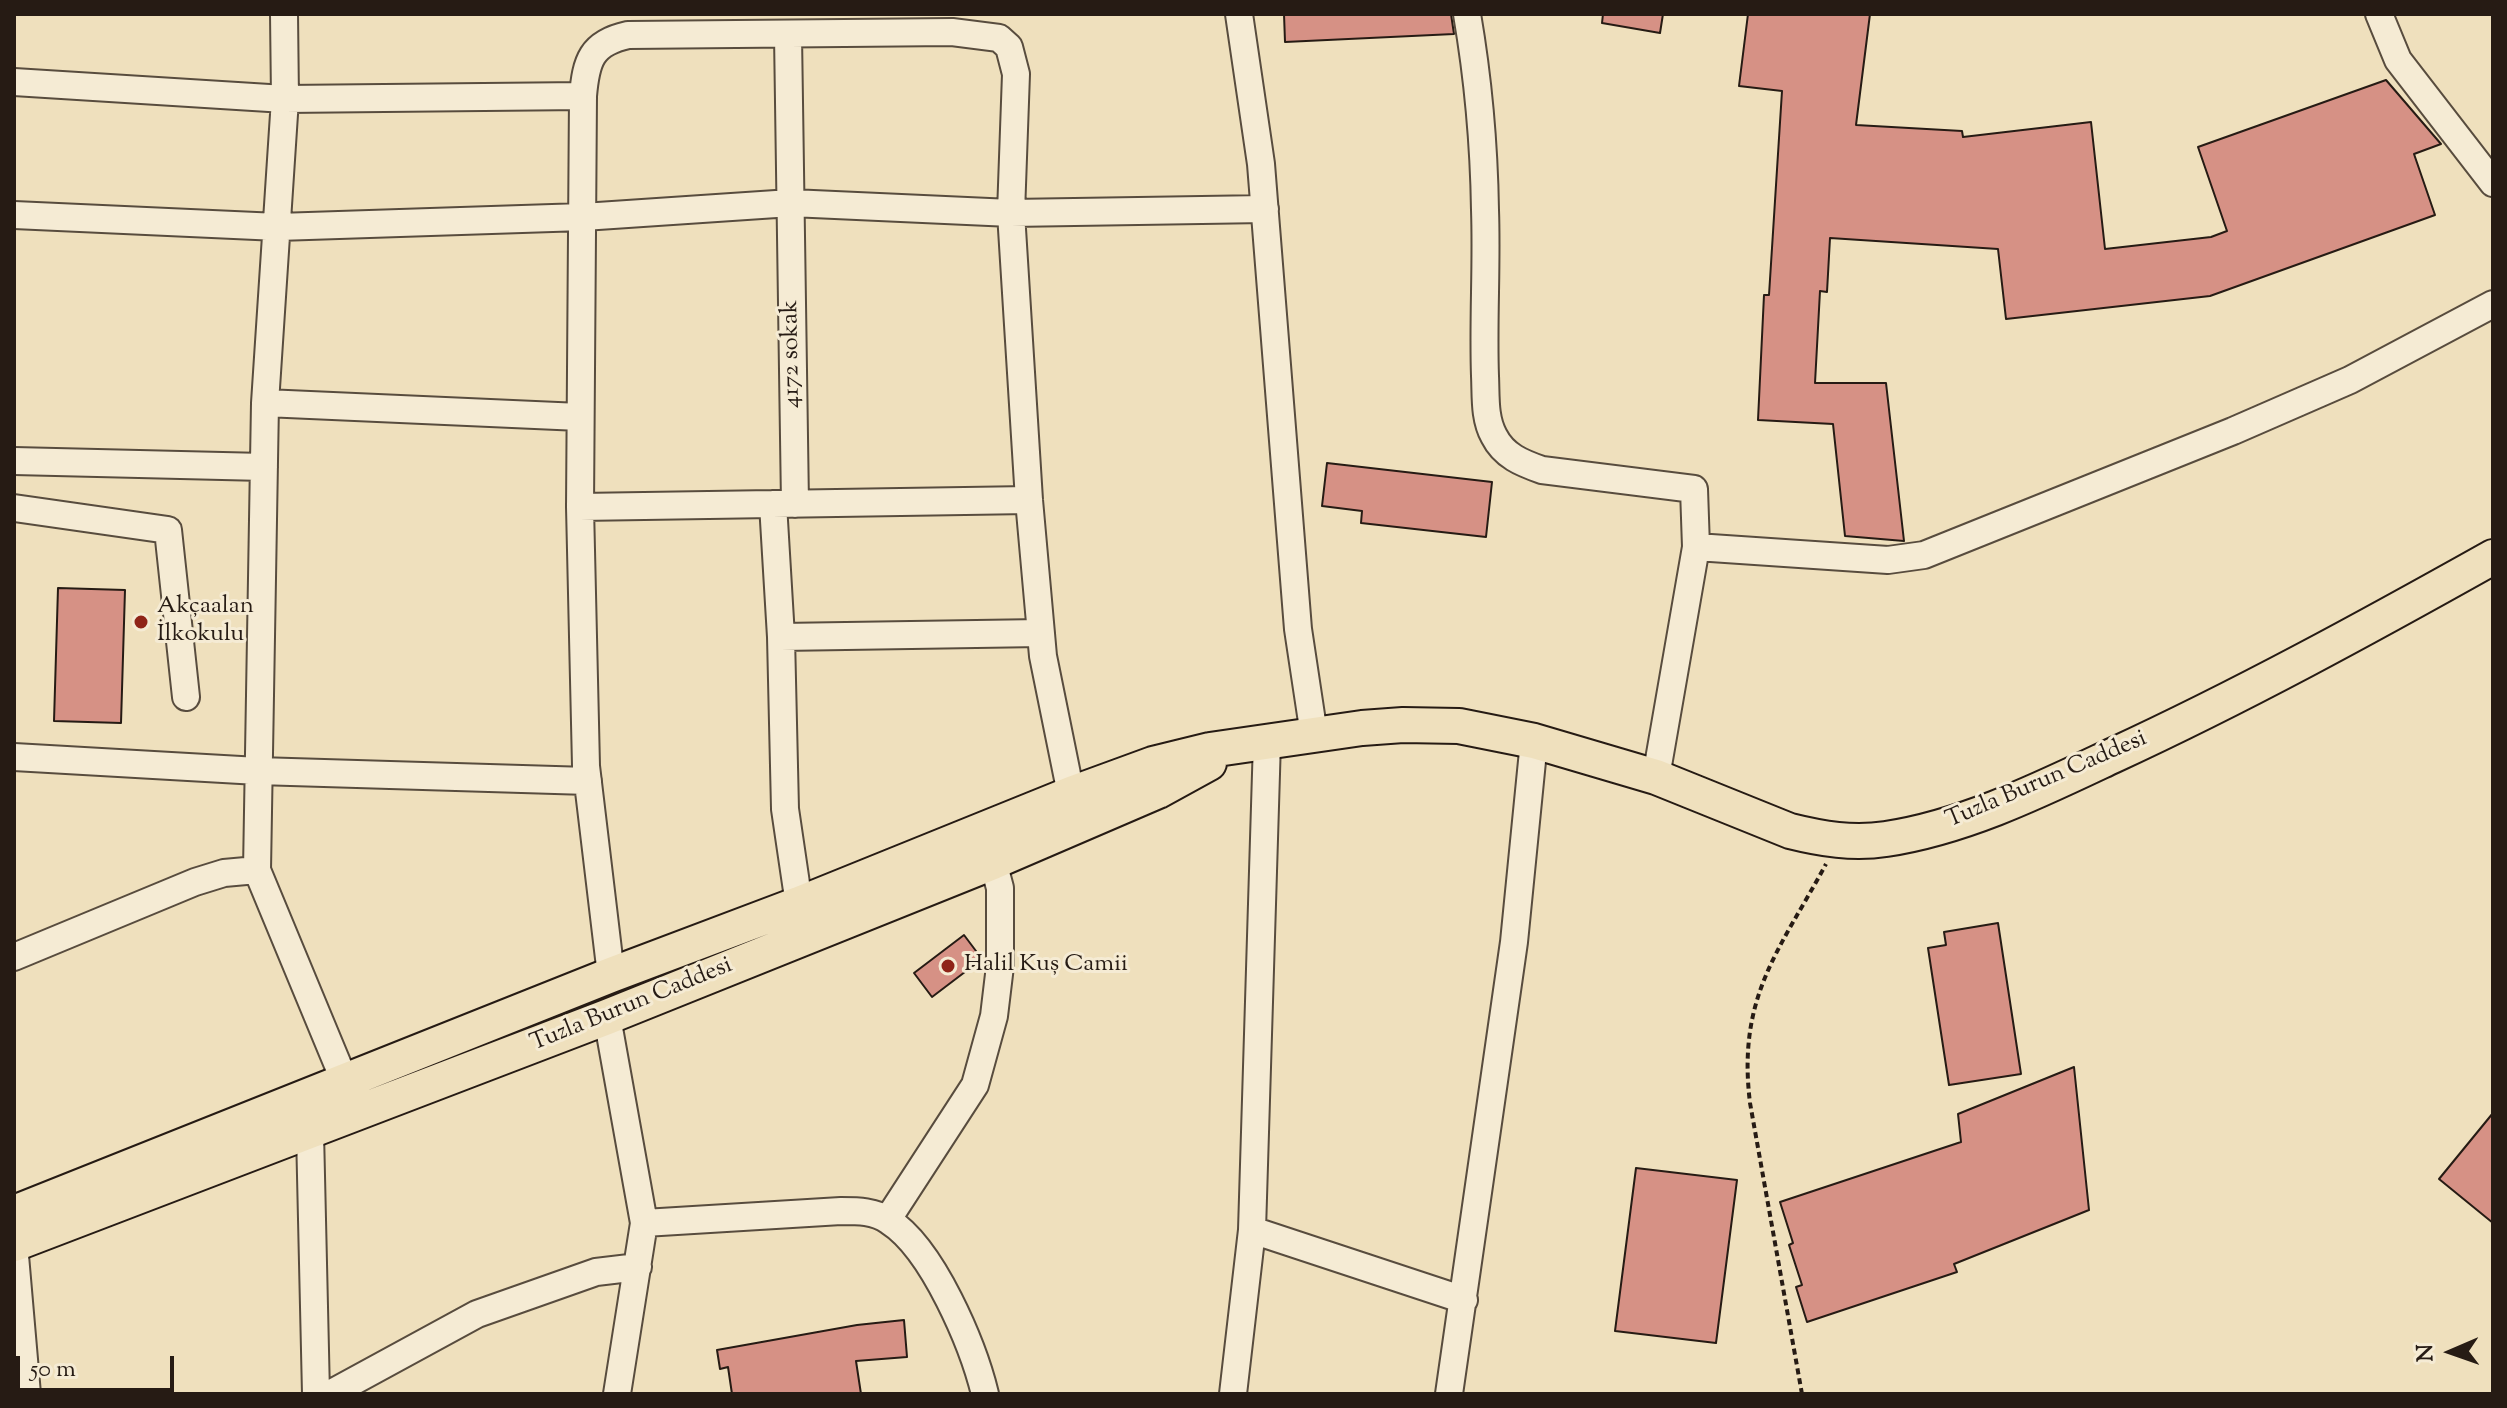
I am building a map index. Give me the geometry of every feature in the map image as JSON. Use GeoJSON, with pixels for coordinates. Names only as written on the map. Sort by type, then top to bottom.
{"type":"FeatureCollection","features":[{"type":"Feature","properties":{"kind":"main road","name":"Tuzla Burun Caddesi"},"geometry":{"type":"LineString","coordinates":[[14,1213],[611,975],[1153,764],[1254,743],[1362,728],[1439,725],[1485,730],[1534,741],[1656,777],[1790,831],[1838,841],[1882,839],[1946,825],[2048,786],[2169,730],[2493,557]]}},
{"type":"Feature","properties":{"kind":"main road","name":"Tuzla Burun Caddesi"},"geometry":{"type":"LineString","coordinates":[[14,1244],[607,1017],[993,862],[1158,791],[1254,743]]}},
{"type":"Feature","properties":{"kind":"street"},"geometry":{"type":"LineString","coordinates":[[284,14],[285,99],[265,403],[257,870],[345,1082]]}},
{"type":"Feature","properties":{"kind":"street"},"geometry":{"type":"LineString","coordinates":[[1239,14],[1265,209],[1298,629],[1314,735]]}},
{"type":"Feature","properties":{"kind":"street"},"geometry":{"type":"LineString","coordinates":[[1467,14],[1486,208],[1484,350],[1487,417],[1493,435],[1518,462],[1542,470],[1694,489],[1696,547],[1656,777]]}},
{"type":"Feature","properties":{"kind":"street"},"geometry":{"type":"LineString","coordinates":[[2379,14],[2398,60],[2493,183]]}},
{"type":"Feature","properties":{"kind":"street"},"geometry":{"type":"LineString","coordinates":[[611,975],[588,781],[580,417],[585,67],[593,54],[613,38],[628,35],[952,32],[999,38],[1009,47],[1016,74],[1011,213],[1029,500],[1043,656],[1071,794]]}},
{"type":"Feature","properties":{"kind":"street","name":"4172 sokak"},"geometry":{"type":"LineString","coordinates":[[788,35],[791,203],[781,637],[785,809],[799,904]]}},
{"type":"Feature","properties":{"kind":"street"},"geometry":{"type":"LineString","coordinates":[[14,82],[285,99],[583,96]]}},
{"type":"Feature","properties":{"kind":"street"},"geometry":{"type":"LineString","coordinates":[[14,215],[278,227],[583,217],[791,203],[1011,213],[1265,209]]}},
{"type":"Feature","properties":{"kind":"street"},"geometry":{"type":"LineString","coordinates":[[1696,547],[1888,560],[1924,555],[2233,431],[2350,380],[2493,304]]}},
{"type":"Feature","properties":{"kind":"street"},"geometry":{"type":"LineString","coordinates":[[265,403],[580,417]]}},
{"type":"Feature","properties":{"kind":"street"},"geometry":{"type":"LineString","coordinates":[[14,461],[264,467]]}},
{"type":"Feature","properties":{"kind":"street"},"geometry":{"type":"LineString","coordinates":[[580,507],[1029,500]]}},
{"type":"Feature","properties":{"kind":"street"},"geometry":{"type":"LineString","coordinates":[[14,508],[168,530],[186,697]]}},
{"type":"Feature","properties":{"kind":"street"},"geometry":{"type":"LineString","coordinates":[[781,637],[1041,633]]}},
{"type":"Feature","properties":{"kind":"street"},"geometry":{"type":"LineString","coordinates":[[1449,1394],[1514,942],[1534,741]]}},
{"type":"Feature","properties":{"kind":"street"},"geometry":{"type":"LineString","coordinates":[[1233,1394],[1252,1230],[1254,743]]}},
{"type":"Feature","properties":{"kind":"street"},"geometry":{"type":"LineString","coordinates":[[14,757],[258,771],[588,781]]}},
{"type":"Feature","properties":{"kind":"street"},"geometry":{"type":"LineString","coordinates":[[888,1219],[975,1085],[994,1016],[1000,966],[1000,888],[993,862]]}},
{"type":"Feature","properties":{"kind":"street"},"geometry":{"type":"LineString","coordinates":[[14,957],[195,882],[224,873],[257,870]]}},
{"type":"Feature","properties":{"kind":"street"},"geometry":{"type":"LineString","coordinates":[[607,1017],[644,1223],[617,1394]]}},
{"type":"Feature","properties":{"kind":"street"},"geometry":{"type":"LineString","coordinates":[[310,1132],[316,1394]]}},
{"type":"Feature","properties":{"kind":"street"},"geometry":{"type":"LineString","coordinates":[[644,1223],[841,1211],[864,1211],[888,1219],[907,1236],[950,1301],[980,1372],[985,1394]]}},
{"type":"Feature","properties":{"kind":"street"},"geometry":{"type":"LineString","coordinates":[[1252,1230],[1464,1300]]}},
{"type":"Feature","properties":{"kind":"street"},"geometry":{"type":"LineString","coordinates":[[14,1244],[27,1394]]}},
{"type":"Feature","properties":{"kind":"street"},"geometry":{"type":"LineString","coordinates":[[330,1394],[477,1314],[596,1272],[638,1267]]}},
{"type":"Feature","properties":{"kind":"path"},"geometry":{"type":"LineString","coordinates":[[1802,1394],[1750,1103],[1746,1072],[1747,1044],[1751,1014],[1762,979],[1838,841]]}},
{"type":"Feature","properties":{"kind":"building"},"geometry":{"type":"Polygon","coordinates":[[[1284,14],[1451,14],[1454,34],[1285,42],[1284,14]]]}},
{"type":"Feature","properties":{"kind":"building"},"geometry":{"type":"Polygon","coordinates":[[[1603,14],[1663,14],[1660,33],[1602,23],[1603,14]]]}},
{"type":"Feature","properties":{"kind":"building"},"geometry":{"type":"Polygon","coordinates":[[[1748,14],[1870,14],[1856,125],[1962,131],[1963,137],[2091,122],[2105,249],[2211,237],[2227,231],[2198,147],[2386,80],[2441,144],[2414,154],[2435,215],[2210,296],[2006,319],[1998,249],[1830,238],[1827,292],[1820,291],[1815,383],[1886,383],[1904,541],[1845,536],[1833,424],[1758,420],[1764,295],[1769,295],[1782,91],[1739,86],[1748,14]]]}},
{"type":"Feature","properties":{"kind":"building"},"geometry":{"type":"Polygon","coordinates":[[[1327,463],[1492,482],[1486,537],[1361,523],[1362,511],[1322,506],[1327,463]]]}},
{"type":"Feature","properties":{"kind":"building"},"geometry":{"type":"Polygon","coordinates":[[[58,588],[125,590],[121,723],[54,721],[58,588]]]}},
{"type":"Feature","properties":{"kind":"building"},"geometry":{"type":"Polygon","coordinates":[[[1998,923],[2021,1074],[1949,1085],[1928,948],[1946,945],[1944,932],[1998,923]]]}},
{"type":"Feature","properties":{"kind":"building","name":"Halil Kuş Camii"},"geometry":{"type":"Polygon","coordinates":[[[964,935],[982,959],[932,997],[914,973],[964,935]]]}},
{"type":"Feature","properties":{"kind":"building"},"geometry":{"type":"Polygon","coordinates":[[[2074,1067],[2089,1210],[1954,1264],[1957,1272],[1807,1322],[1796,1287],[1802,1285],[1789,1245],[1793,1243],[1780,1202],[1961,1142],[1958,1114],[2074,1067]]]}},
{"type":"Feature","properties":{"kind":"building"},"geometry":{"type":"Polygon","coordinates":[[[2493,1113],[2493,1223],[2439,1179],[2493,1113]]]}},
{"type":"Feature","properties":{"kind":"building"},"geometry":{"type":"Polygon","coordinates":[[[1636,1168],[1737,1180],[1716,1343],[1615,1331],[1636,1168]]]}},
{"type":"Feature","properties":{"kind":"building"},"geometry":{"type":"Polygon","coordinates":[[[904,1320],[907,1357],[856,1361],[861,1394],[732,1394],[728,1367],[720,1369],[717,1350],[857,1325],[904,1320]]]}},
{"type":"Feature","properties":{"kind":"place","name":"Akçaalan İlkokulu"},"geometry":{"type":"Point","coordinates":[141,622]}},
{"type":"Feature","properties":{"kind":"place","name":"Halil Kuş Camii"},"geometry":{"type":"Point","coordinates":[948,966]}}]}
